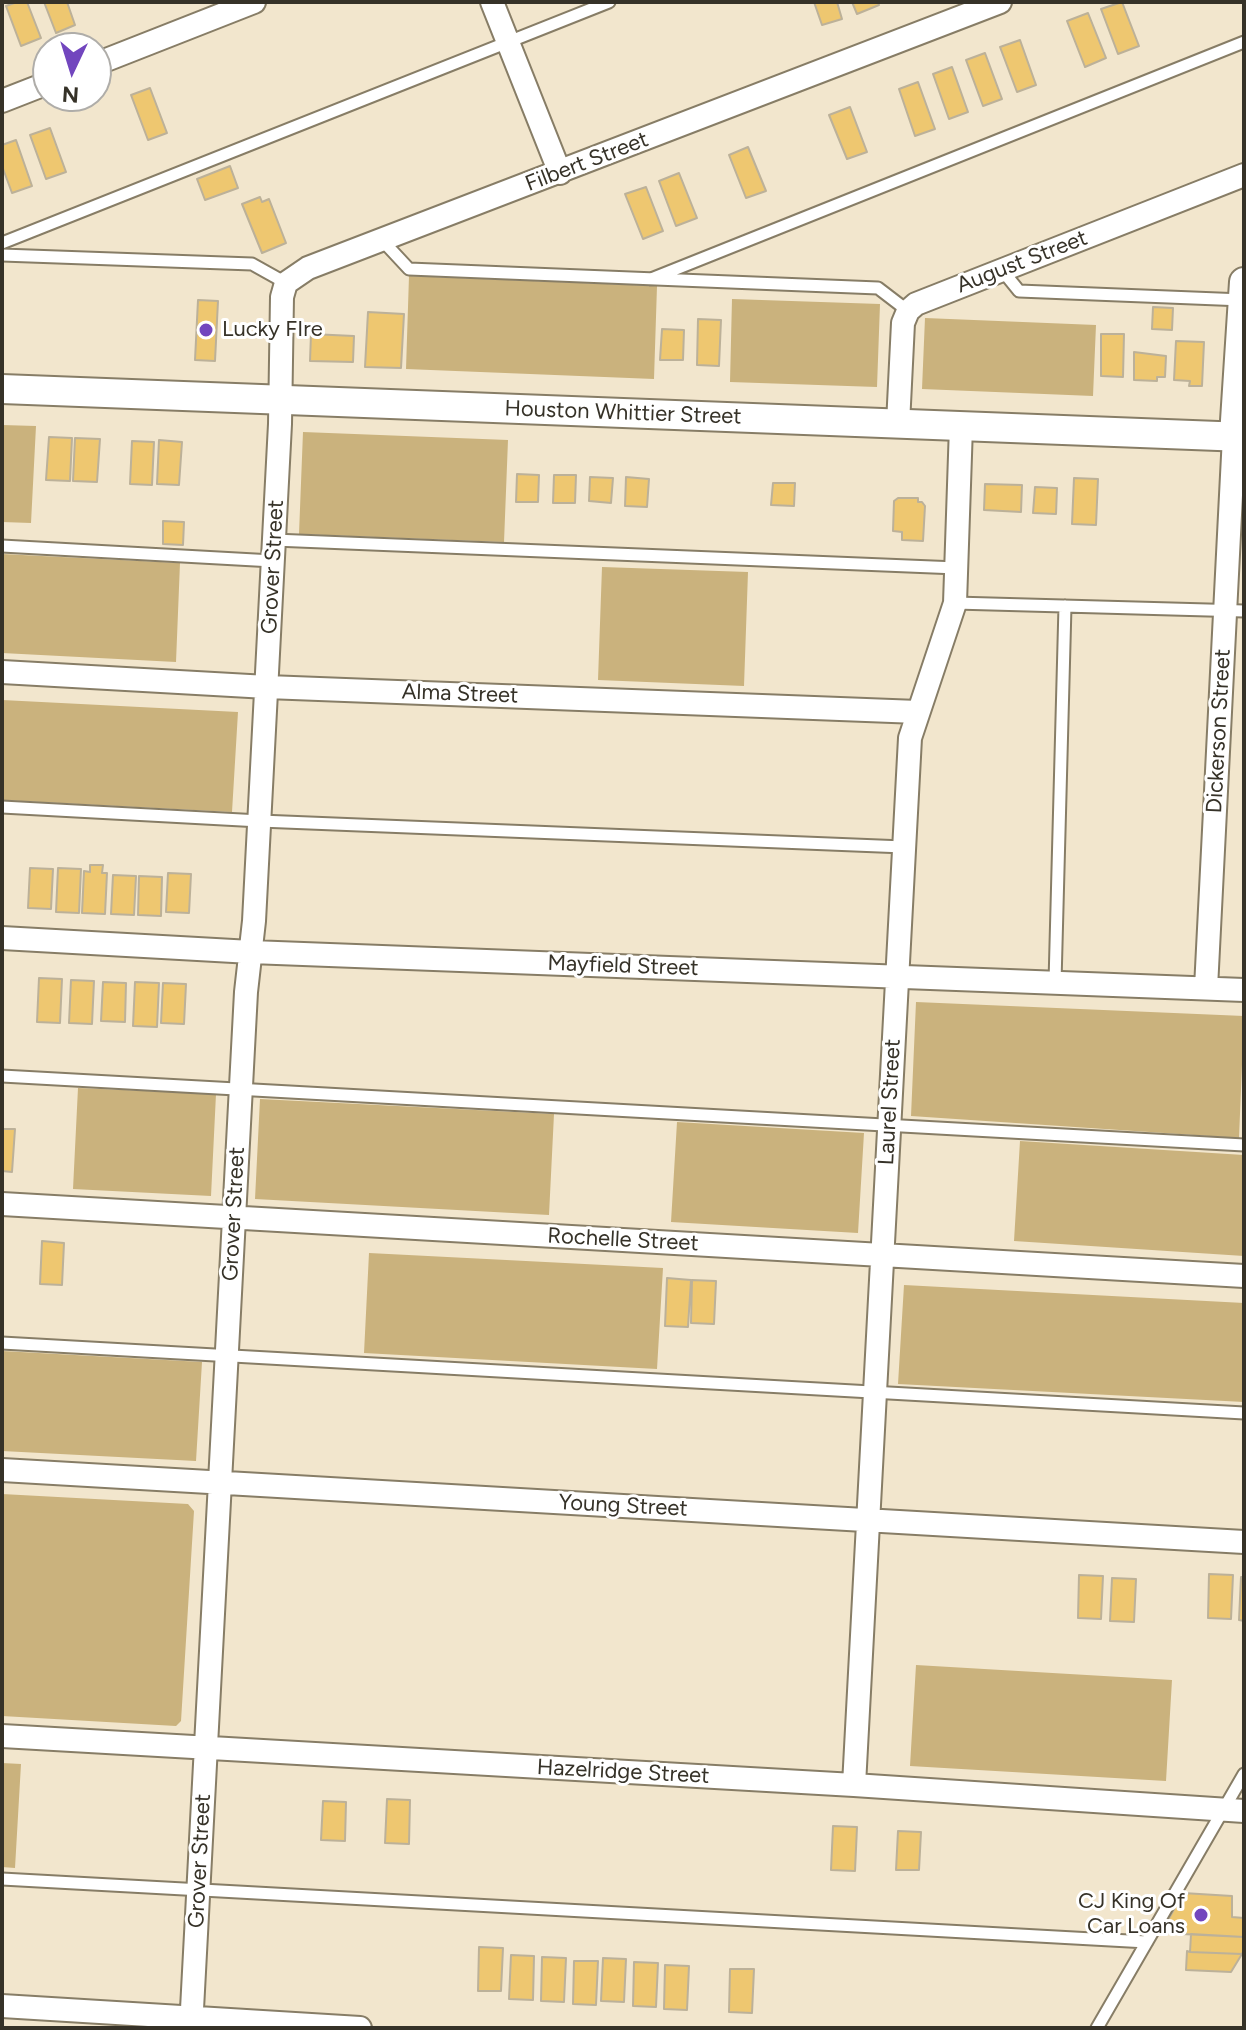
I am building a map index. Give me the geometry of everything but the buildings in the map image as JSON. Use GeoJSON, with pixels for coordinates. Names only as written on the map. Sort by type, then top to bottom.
{"type":"FeatureCollection","features":[{"type":"Feature","properties":{"kind":"street"},"geometry":{"type":"LineString","coordinates":[[112,58],[254,2]]}},
{"type":"Feature","properties":{"kind":"street"},"geometry":{"type":"LineString","coordinates":[[492,2],[560,173]]}},
{"type":"Feature","properties":{"kind":"street","name":"Filbert Street"},"geometry":{"type":"LineString","coordinates":[[286,283],[308,268],[1000,2]]}},
{"type":"Feature","properties":{"kind":"street"},"geometry":{"type":"LineString","coordinates":[[2,101],[32,89]]}},
{"type":"Feature","properties":{"kind":"street","name":"August Street"},"geometry":{"type":"LineString","coordinates":[[908,311],[916,304],[1244,175]]}},
{"type":"Feature","properties":{"kind":"street"},"geometry":{"type":"LineString","coordinates":[[280,400],[282,297],[286,283]]}},
{"type":"Feature","properties":{"kind":"street","name":"Dickerson Street"},"geometry":{"type":"LineString","coordinates":[[1206,988],[1235,610],[1244,294]]}},
{"type":"Feature","properties":{"kind":"street"},"geometry":{"type":"LineString","coordinates":[[898,424],[903,323],[908,311]]}},
{"type":"Feature","properties":{"kind":"street","name":"Houston Whittier Street"},"geometry":{"type":"LineString","coordinates":[[2,389],[1239,437]]}},
{"type":"Feature","properties":{"kind":"street","name":"Grover Street"},"geometry":{"type":"LineString","coordinates":[[191,2023],[241,1090],[260,821],[280,400]]}},
{"type":"Feature","properties":{"kind":"street","name":"Laurel Street"},"geometry":{"type":"LineString","coordinates":[[854,1785],[910,738],[955,603],[961,426]]}},
{"type":"Feature","properties":{"kind":"street","name":"Alma Street"},"geometry":{"type":"LineString","coordinates":[[2,672],[267,687],[918,712]]}},
{"type":"Feature","properties":{"kind":"street","name":"Mayfield Street"},"geometry":{"type":"LineString","coordinates":[[2,938],[251,952],[1244,990]]}},
{"type":"Feature","properties":{"kind":"street","name":"Rochelle Street"},"geometry":{"type":"LineString","coordinates":[[2,1204],[1244,1276]]}},
{"type":"Feature","properties":{"kind":"street","name":"Young Street"},"geometry":{"type":"LineString","coordinates":[[2,1470],[1244,1542]]}},
{"type":"Feature","properties":{"kind":"street","name":"Hazelridge Street"},"geometry":{"type":"LineString","coordinates":[[2,1736],[1234,1810]]}},
{"type":"Feature","properties":{"kind":"street"},"geometry":{"type":"LineString","coordinates":[[2,2006],[191,2023],[360,2028]]}},
{"type":"Feature","properties":{"kind":"lane"},"geometry":{"type":"LineString","coordinates":[[2,243],[609,2]]}},
{"type":"Feature","properties":{"kind":"lane"},"geometry":{"type":"LineString","coordinates":[[651,279],[1244,42]]}},
{"type":"Feature","properties":{"kind":"lane"},"geometry":{"type":"LineString","coordinates":[[382,240],[409,269],[878,288],[908,311]]}},
{"type":"Feature","properties":{"kind":"lane"},"geometry":{"type":"LineString","coordinates":[[2,255],[252,264],[286,283]]}},
{"type":"Feature","properties":{"kind":"lane"},"geometry":{"type":"LineString","coordinates":[[1002,270],[1019,291],[1244,294]]}},
{"type":"Feature","properties":{"kind":"lane"},"geometry":{"type":"LineString","coordinates":[[2,546],[957,568]]}},
{"type":"Feature","properties":{"kind":"lane"},"geometry":{"type":"LineString","coordinates":[[955,603],[1235,610]]}},
{"type":"Feature","properties":{"kind":"lane"},"geometry":{"type":"LineString","coordinates":[[1055,982],[1065,606]]}},
{"type":"Feature","properties":{"kind":"lane"},"geometry":{"type":"LineString","coordinates":[[2,807],[260,821],[904,847]]}},
{"type":"Feature","properties":{"kind":"lane"},"geometry":{"type":"LineString","coordinates":[[2,1076],[1244,1145]]}},
{"type":"Feature","properties":{"kind":"lane"},"geometry":{"type":"LineString","coordinates":[[2,1343],[1244,1413]]}},
{"type":"Feature","properties":{"kind":"lane"},"geometry":{"type":"LineString","coordinates":[[1097,2028],[1147,1942],[1234,1810],[1244,1774]]}},
{"type":"Feature","properties":{"kind":"lane"},"geometry":{"type":"LineString","coordinates":[[2,1879],[1147,1942]]}},
{"type":"Feature","properties":{"kind":"shaded area"},"geometry":{"type":"Polygon","coordinates":[[[409,276],[657,286],[654,379],[406,369],[409,276]]]}},
{"type":"Feature","properties":{"kind":"shaded area"},"geometry":{"type":"Polygon","coordinates":[[[732,299],[880,304],[877,387],[730,382],[732,299]]]}},
{"type":"Feature","properties":{"kind":"shaded area"},"geometry":{"type":"Polygon","coordinates":[[[925,318],[1096,325],[1093,396],[922,389],[925,318]]]}},
{"type":"Feature","properties":{"kind":"shaded area"},"geometry":{"type":"Polygon","coordinates":[[[2,425],[36,426],[31,523],[2,522],[2,425]]]}},
{"type":"Feature","properties":{"kind":"shaded area"},"geometry":{"type":"Polygon","coordinates":[[[303,432],[508,440],[504,542],[299,534],[303,432]]]}},
{"type":"Feature","properties":{"kind":"shaded area"},"geometry":{"type":"Polygon","coordinates":[[[2,554],[180,563],[176,662],[2,653],[2,554]]]}},
{"type":"Feature","properties":{"kind":"shaded area"},"geometry":{"type":"Polygon","coordinates":[[[602,567],[748,572],[744,686],[598,680],[602,567]]]}},
{"type":"Feature","properties":{"kind":"shaded area"},"geometry":{"type":"Polygon","coordinates":[[[2,700],[238,712],[232,812],[2,800],[2,700]]]}},
{"type":"Feature","properties":{"kind":"shaded area"},"geometry":{"type":"Polygon","coordinates":[[[916,1002],[1244,1016],[1239,1138],[911,1116],[916,1002]]]}},
{"type":"Feature","properties":{"kind":"shaded area"},"geometry":{"type":"Polygon","coordinates":[[[78,1088],[216,1094],[211,1196],[73,1189],[78,1088]]]}},
{"type":"Feature","properties":{"kind":"shaded area"},"geometry":{"type":"Polygon","coordinates":[[[260,1099],[554,1114],[549,1215],[255,1199],[260,1099]]]}},
{"type":"Feature","properties":{"kind":"shaded area"},"geometry":{"type":"Polygon","coordinates":[[[677,1122],[864,1133],[858,1233],[671,1222],[677,1122]]]}},
{"type":"Feature","properties":{"kind":"shaded area"},"geometry":{"type":"Polygon","coordinates":[[[1020,1141],[1244,1155],[1244,1256],[1014,1241],[1020,1141]]]}},
{"type":"Feature","properties":{"kind":"shaded area"},"geometry":{"type":"Polygon","coordinates":[[[369,1253],[663,1268],[657,1369],[364,1353],[369,1253]]]}},
{"type":"Feature","properties":{"kind":"shaded area"},"geometry":{"type":"Polygon","coordinates":[[[904,1285],[1244,1303],[1244,1402],[898,1384],[904,1285]]]}},
{"type":"Feature","properties":{"kind":"shaded area"},"geometry":{"type":"Polygon","coordinates":[[[2,1351],[202,1362],[196,1461],[2,1451],[2,1351]]]}},
{"type":"Feature","properties":{"kind":"shaded area"},"geometry":{"type":"Polygon","coordinates":[[[2,1494],[188,1504],[194,1511],[181,1721],[176,1726],[2,1716],[2,1494]]]}},
{"type":"Feature","properties":{"kind":"shaded area"},"geometry":{"type":"Polygon","coordinates":[[[916,1665],[1172,1680],[1166,1781],[910,1766],[916,1665]]]}},
{"type":"Feature","properties":{"kind":"shaded area"},"geometry":{"type":"Polygon","coordinates":[[[2,1763],[21,1764],[15,1868],[2,1867],[2,1763]]]}},
{"type":"Feature","properties":{"kind":"place","name":"Lucky FIre"},"geometry":{"type":"Point","coordinates":[206,330]}},
{"type":"Feature","properties":{"kind":"place","name":"CJ King Of Car Loans"},"geometry":{"type":"Point","coordinates":[1201,1915]}}]}
